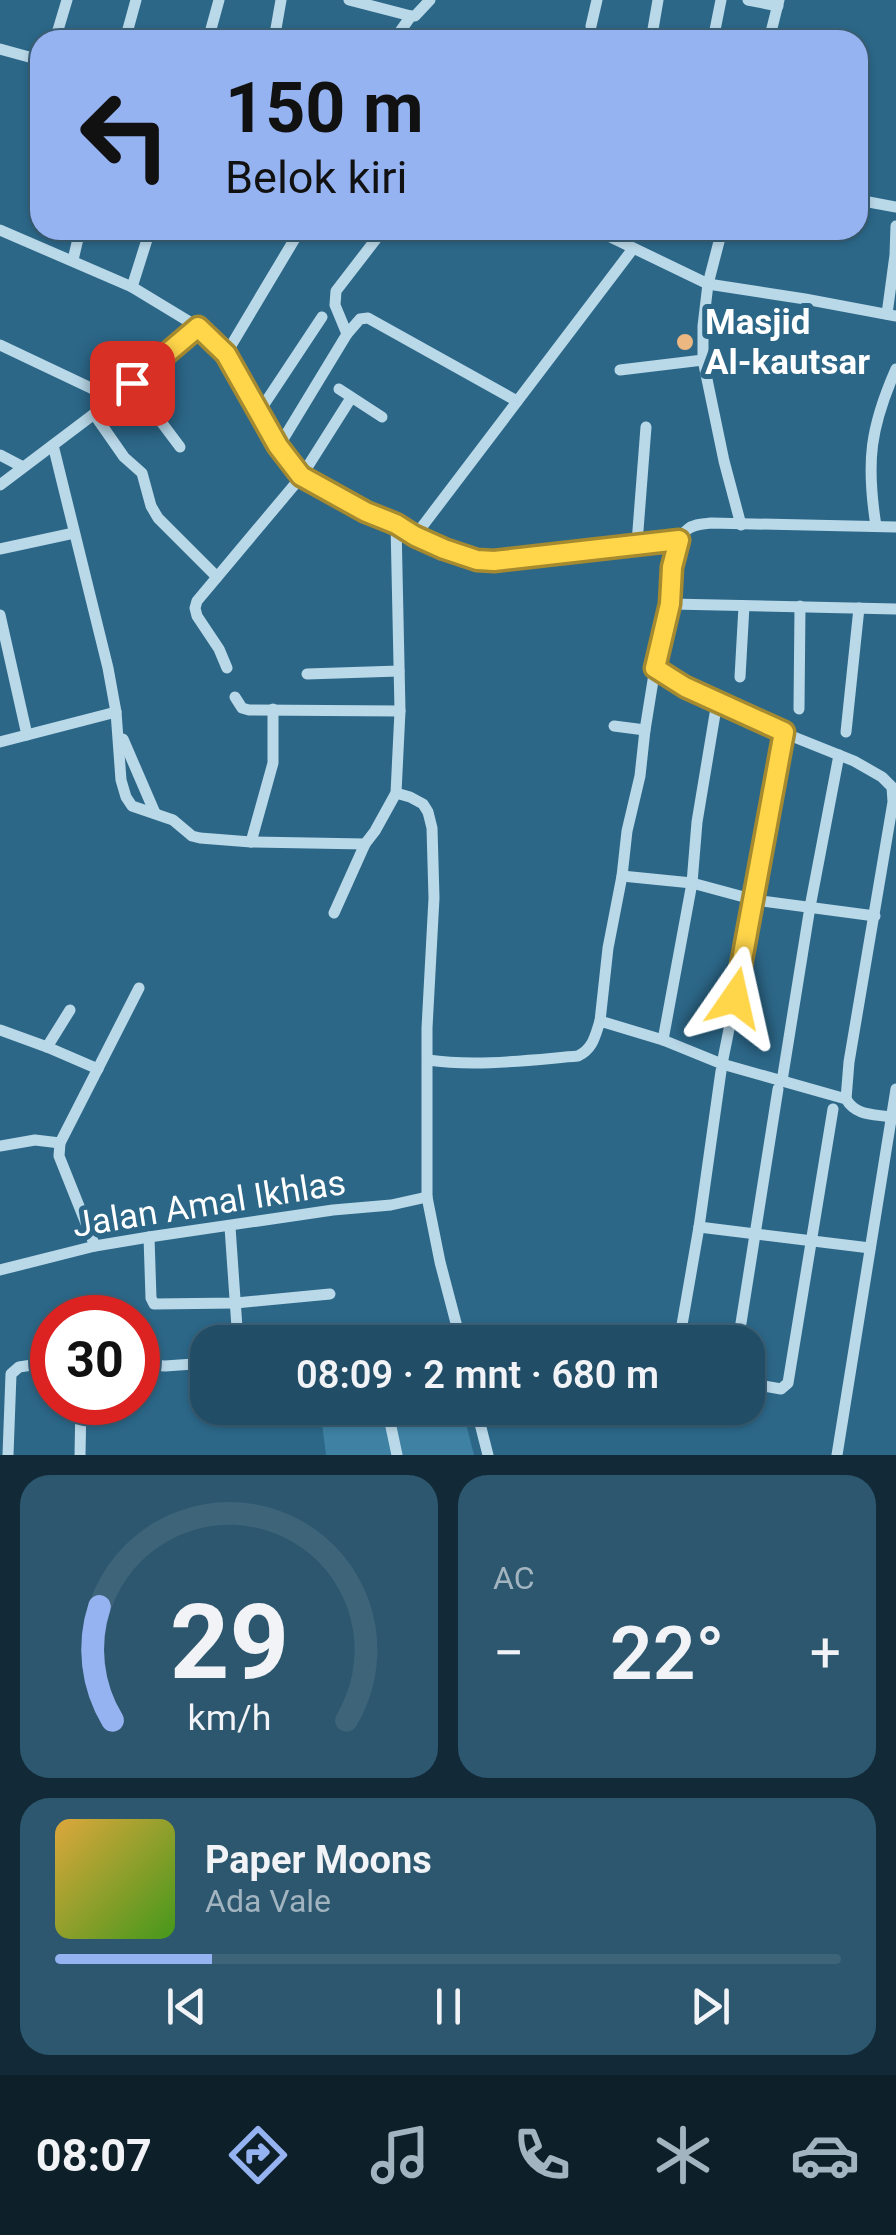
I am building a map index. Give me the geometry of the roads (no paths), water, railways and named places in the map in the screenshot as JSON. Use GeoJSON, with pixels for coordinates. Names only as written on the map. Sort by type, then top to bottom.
{"type":"FeatureCollection","features":[{"type":"Feature","properties":{"kind":"street"},"geometry":{"type":"LineString","coordinates":[[58,30],[67,0]]}},
{"type":"Feature","properties":{"kind":"street"},"geometry":{"type":"LineString","coordinates":[[128,30],[136,0]]}},
{"type":"Feature","properties":{"kind":"street"},"geometry":{"type":"LineString","coordinates":[[211,30],[219,0]]}},
{"type":"Feature","properties":{"kind":"street"},"geometry":{"type":"LineString","coordinates":[[276,30],[281,0]]}},
{"type":"Feature","properties":{"kind":"street"},"geometry":{"type":"LineString","coordinates":[[350,0],[411,16],[420,14],[430,0]]}},
{"type":"Feature","properties":{"kind":"street"},"geometry":{"type":"LineString","coordinates":[[591,26],[598,0]]}},
{"type":"Feature","properties":{"kind":"street"},"geometry":{"type":"LineString","coordinates":[[653,30],[658,0]]}},
{"type":"Feature","properties":{"kind":"street"},"geometry":{"type":"LineString","coordinates":[[715,30],[721,0]]}},
{"type":"Feature","properties":{"kind":"street"},"geometry":{"type":"LineString","coordinates":[[748,0],[779,3],[772,30]]}},
{"type":"Feature","properties":{"kind":"street"},"geometry":{"type":"LineString","coordinates":[[401,30],[411,16]]}},
{"type":"Feature","properties":{"kind":"street"},"geometry":{"type":"LineString","coordinates":[[0,49],[30,57]]}},
{"type":"Feature","properties":{"kind":"street"},"geometry":{"type":"LineString","coordinates":[[868,202],[896,207]]}},
{"type":"Feature","properties":{"kind":"street"},"geometry":{"type":"LineString","coordinates":[[614,240],[708,284],[892,315],[896,226]]}},
{"type":"Feature","properties":{"kind":"street"},"geometry":{"type":"LineString","coordinates":[[0,247],[3,232],[132,287],[198,327],[226,354],[278,446],[301,476],[415,536],[464,557],[494,561],[679,540]]}},
{"type":"Feature","properties":{"kind":"street"},"geometry":{"type":"LineString","coordinates":[[73,260],[78,240]]}},
{"type":"Feature","properties":{"kind":"street"},"geometry":{"type":"LineString","coordinates":[[132,287],[147,240]]}},
{"type":"Feature","properties":{"kind":"street"},"geometry":{"type":"LineString","coordinates":[[226,354],[294,240]]}},
{"type":"Feature","properties":{"kind":"street"},"geometry":{"type":"LineString","coordinates":[[346,334],[335,305],[336,291],[375,240]]}},
{"type":"Feature","properties":{"kind":"street"},"geometry":{"type":"LineString","coordinates":[[719,240],[708,284],[703,360],[741,525]]}},
{"type":"Feature","properties":{"kind":"street"},"geometry":{"type":"LineString","coordinates":[[415,536],[632,250]]}},
{"type":"Feature","properties":{"kind":"street"},"geometry":{"type":"LineString","coordinates":[[259,412],[322,316]]}},
{"type":"Feature","properties":{"kind":"street"},"geometry":{"type":"LineString","coordinates":[[278,446],[346,334],[360,319],[368,318],[517,401]]}},
{"type":"Feature","properties":{"kind":"street"},"geometry":{"type":"LineString","coordinates":[[0,484],[94,414],[198,327]]}},
{"type":"Feature","properties":{"kind":"street"},"geometry":{"type":"LineString","coordinates":[[0,345],[112,398]]}},
{"type":"Feature","properties":{"kind":"street"},"geometry":{"type":"LineString","coordinates":[[620,370],[703,360]]}},
{"type":"Feature","properties":{"kind":"street"},"geometry":{"type":"LineString","coordinates":[[876,526],[871,446],[896,369]]}},
{"type":"Feature","properties":{"kind":"street"},"geometry":{"type":"LineString","coordinates":[[132,383],[180,447]]}},
{"type":"Feature","properties":{"kind":"street"},"geometry":{"type":"LineString","coordinates":[[339,389],[382,417]]}},
{"type":"Feature","properties":{"kind":"street"},"geometry":{"type":"LineString","coordinates":[[227,668],[197,616],[197,601],[301,476],[351,398]]}},
{"type":"Feature","properties":{"kind":"street"},"geometry":{"type":"LineString","coordinates":[[94,414],[124,457],[142,473],[158,518],[217,577]]}},
{"type":"Feature","properties":{"kind":"street"},"geometry":{"type":"LineString","coordinates":[[636,543],[646,427]]}},
{"type":"Feature","properties":{"kind":"street"},"geometry":{"type":"LineString","coordinates":[[53,445],[116,712],[121,780],[132,806],[173,820],[192,836],[251,842],[365,844]]}},
{"type":"Feature","properties":{"kind":"street"},"geometry":{"type":"LineString","coordinates":[[0,455],[24,467]]}},
{"type":"Feature","properties":{"kind":"street"},"geometry":{"type":"LineString","coordinates":[[334,913],[365,844],[396,793],[400,710],[396,524]]}},
{"type":"Feature","properties":{"kind":"street"},"geometry":{"type":"LineString","coordinates":[[428,1060],[519,1061],[578,1056],[591,1047],[600,1021],[627,832],[670,604],[672,567],[686,529],[697,524],[896,527]]}},
{"type":"Feature","properties":{"kind":"street"},"geometry":{"type":"LineString","coordinates":[[0,549],[74,532]]}},
{"type":"Feature","properties":{"kind":"street"},"geometry":{"type":"LineString","coordinates":[[670,604],[896,608]]}},
{"type":"Feature","properties":{"kind":"street"},"geometry":{"type":"LineString","coordinates":[[740,677],[744,606]]}},
{"type":"Feature","properties":{"kind":"street"},"geometry":{"type":"LineString","coordinates":[[798,709],[800,606]]}},
{"type":"Feature","properties":{"kind":"street"},"geometry":{"type":"LineString","coordinates":[[846,732],[859,608]]}},
{"type":"Feature","properties":{"kind":"street"},"geometry":{"type":"LineString","coordinates":[[0,615],[27,735]]}},
{"type":"Feature","properties":{"kind":"street"},"geometry":{"type":"LineString","coordinates":[[655,668],[685,687],[882,776],[892,788],[894,802],[846,1099],[856,1111],[890,1117]]}},
{"type":"Feature","properties":{"kind":"street"},"geometry":{"type":"LineString","coordinates":[[307,674],[399,671]]}},
{"type":"Feature","properties":{"kind":"street"},"geometry":{"type":"LineString","coordinates":[[235,696],[242,708],[249,710],[400,710]]}},
{"type":"Feature","properties":{"kind":"street"},"geometry":{"type":"LineString","coordinates":[[662,1040],[692,883],[697,822],[717,702]]}},
{"type":"Feature","properties":{"kind":"street"},"geometry":{"type":"LineString","coordinates":[[251,842],[273,763],[273,709]]}},
{"type":"Feature","properties":{"kind":"street"},"geometry":{"type":"LineString","coordinates":[[0,742],[116,712]]}},
{"type":"Feature","properties":{"kind":"street"},"geometry":{"type":"LineString","coordinates":[[614,726],[645,730]]}},
{"type":"Feature","properties":{"kind":"street"},"geometry":{"type":"LineString","coordinates":[[118,728],[156,813]]}},
{"type":"Feature","properties":{"kind":"street"},"geometry":{"type":"LineString","coordinates":[[681,1325],[722,1068],[784,732]]}},
{"type":"Feature","properties":{"kind":"street"},"geometry":{"type":"LineString","coordinates":[[740,1325],[839,755]]}},
{"type":"Feature","properties":{"kind":"street"},"geometry":{"type":"LineString","coordinates":[[396,793],[423,804],[432,828],[427,1197],[457,1325]]}},
{"type":"Feature","properties":{"kind":"street"},"geometry":{"type":"LineString","coordinates":[[622,876],[692,883],[754,900],[875,916]]}},
{"type":"Feature","properties":{"kind":"street"},"geometry":{"type":"LineString","coordinates":[[95,1246],[59,1156],[60,1143],[139,988]]}},
{"type":"Feature","properties":{"kind":"street"},"geometry":{"type":"LineString","coordinates":[[46,1047],[70,1010]]}},
{"type":"Feature","properties":{"kind":"street"},"geometry":{"type":"LineString","coordinates":[[600,1021],[662,1040],[722,1068],[846,1099]]}},
{"type":"Feature","properties":{"kind":"street"},"geometry":{"type":"LineString","coordinates":[[0,1030],[98,1069]]}},
{"type":"Feature","properties":{"kind":"street"},"geometry":{"type":"LineString","coordinates":[[837,1455],[896,1089]]}},
{"type":"Feature","properties":{"kind":"street"},"geometry":{"type":"LineString","coordinates":[[765,1386],[781,1389],[788,1383],[833,1109]]}},
{"type":"Feature","properties":{"kind":"street"},"geometry":{"type":"LineString","coordinates":[[0,1146],[35,1140],[60,1143]]}},
{"type":"Feature","properties":{"kind":"street","name":"Jalan Amal Ikhlas"},"geometry":{"type":"LineString","coordinates":[[0,1270],[95,1246],[427,1197]]}},
{"type":"Feature","properties":{"kind":"street"},"geometry":{"type":"LineString","coordinates":[[230,1226],[237,1325]]}},
{"type":"Feature","properties":{"kind":"street"},"geometry":{"type":"LineString","coordinates":[[698,1227],[870,1248]]}},
{"type":"Feature","properties":{"kind":"street"},"geometry":{"type":"LineString","coordinates":[[149,1237],[150,1298],[154,1304],[236,1303],[330,1294]]}},
{"type":"Feature","properties":{"kind":"street"},"geometry":{"type":"LineString","coordinates":[[8,1455],[11,1374],[19,1367],[30,1365]]}},
{"type":"Feature","properties":{"kind":"street"},"geometry":{"type":"LineString","coordinates":[[160,1366],[190,1365]]}},
{"type":"Feature","properties":{"kind":"street"},"geometry":{"type":"LineString","coordinates":[[80,1455],[81,1425]]}},
{"type":"Feature","properties":{"kind":"street"},"geometry":{"type":"LineString","coordinates":[[391,1425],[397,1455]]}},
{"type":"Feature","properties":{"kind":"street"},"geometry":{"type":"LineString","coordinates":[[480,1425],[488,1455]]}},
{"type":"Feature","properties":{"kind":"place","name":"Masjid Al-kautsar"},"geometry":{"type":"Point","coordinates":[685,342]}}]}
